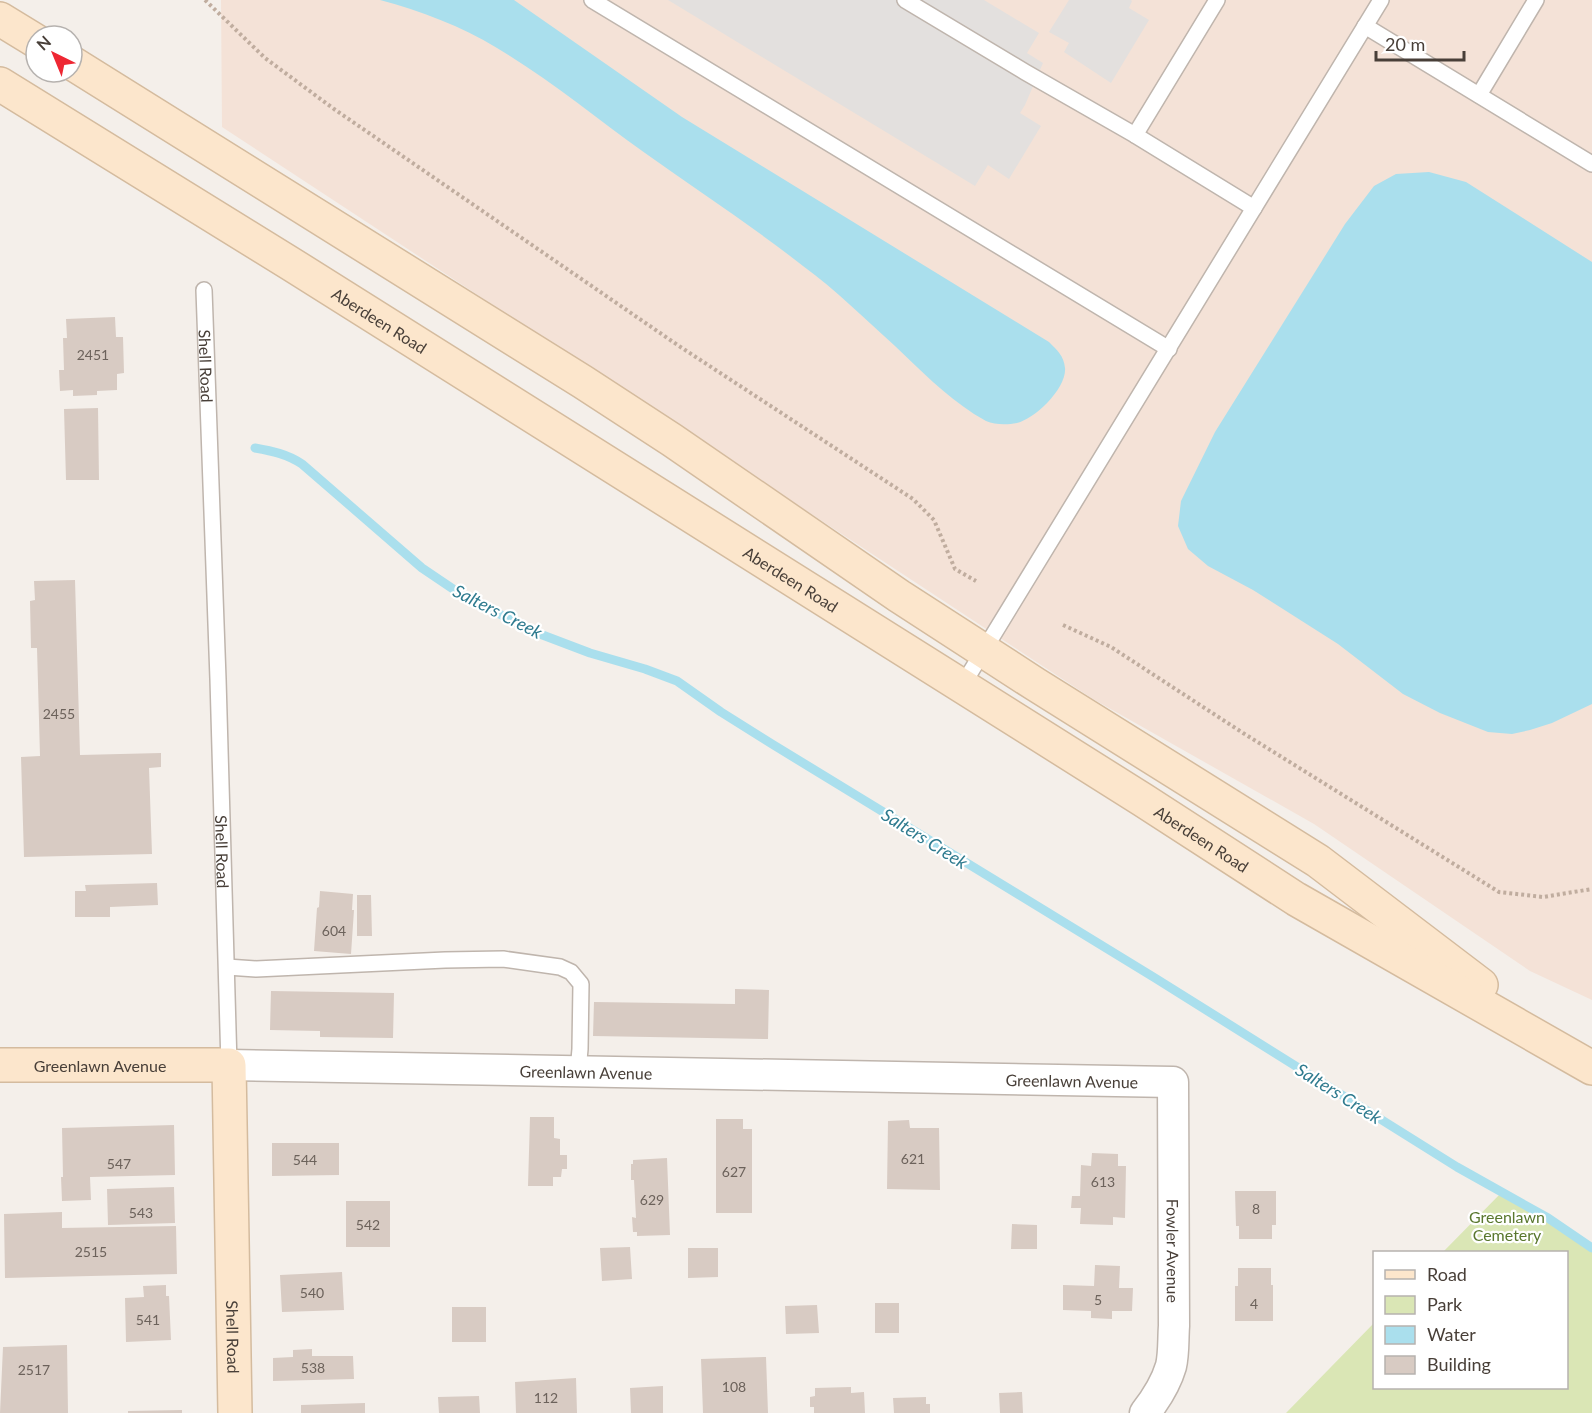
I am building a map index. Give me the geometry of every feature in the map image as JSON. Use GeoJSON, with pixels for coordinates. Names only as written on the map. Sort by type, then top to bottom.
{"type":"FeatureCollection","features":[{"type":"Feature","properties":{"kind":"main road"},"geometry":{"type":"LineString","coordinates":[[0,19],[24,34]]}},
{"type":"Feature","properties":{"kind":"main road","name":"Aberdeen Road"},"geometry":{"type":"LineString","coordinates":[[84,70],[583,381],[899,596],[1318,861],[1590,1067]]}},
{"type":"Feature","properties":{"kind":"main road","name":"Aberdeen Road"},"geometry":{"type":"LineString","coordinates":[[0,84],[291,264],[1143,800],[1296,899],[1590,1067]]}},
{"type":"Feature","properties":{"kind":"main road","name":"Greenlawn Avenue"},"geometry":{"type":"LineString","coordinates":[[0,1065],[229,1065]]}},
{"type":"Feature","properties":{"kind":"main road","name":"Shell Road"},"geometry":{"type":"LineString","coordinates":[[229,1065],[235,1413]]}},
{"type":"Feature","properties":{"kind":"street","name":"Greenlawn Avenue"},"geometry":{"type":"LineString","coordinates":[[229,1065],[1173,1082]]}},
{"type":"Feature","properties":{"kind":"street","name":"Fowler Avenue"},"geometry":{"type":"LineString","coordinates":[[1145,1413],[1165,1382],[1172,1364],[1174,1326],[1173,1082]]}},
{"type":"Feature","properties":{"kind":"lane"},"geometry":{"type":"LineString","coordinates":[[592,0],[1169,349]]}},
{"type":"Feature","properties":{"kind":"lane"},"geometry":{"type":"LineString","coordinates":[[905,0],[1254,208]]}},
{"type":"Feature","properties":{"kind":"lane"},"geometry":{"type":"LineString","coordinates":[[1135,135],[1217,0]]}},
{"type":"Feature","properties":{"kind":"lane"},"geometry":{"type":"LineString","coordinates":[[962,686],[1381,0]]}},
{"type":"Feature","properties":{"kind":"lane"},"geometry":{"type":"LineString","coordinates":[[1479,95],[1536,0]]}},
{"type":"Feature","properties":{"kind":"lane"},"geometry":{"type":"LineString","coordinates":[[1365,26],[1592,164]]}},
{"type":"Feature","properties":{"kind":"lane","name":"Shell Road"},"geometry":{"type":"LineString","coordinates":[[204,290],[229,1065]]}},
{"type":"Feature","properties":{"kind":"lane"},"geometry":{"type":"LineString","coordinates":[[227,968],[344,966],[445,960],[503,960],[560,967],[571,972],[581,984],[578,1071]]}},
{"type":"Feature","properties":{"kind":"path"},"geometry":{"type":"LineString","coordinates":[[205,0],[265,57],[334,109],[679,346],[913,499],[934,520],[955,570],[976,581]]}},
{"type":"Feature","properties":{"kind":"path"},"geometry":{"type":"LineString","coordinates":[[1063,625],[1111,647],[1499,892],[1543,897],[1592,889]]}},
{"type":"Feature","properties":{"kind":"shaded area"},"geometry":{"type":"Polygon","coordinates":[[[221,0],[1592,0],[1592,1000],[1530,971],[1314,824],[1093,699],[222,127],[221,0]]]}},
{"type":"Feature","properties":{"kind":"shaded area"},"geometry":{"type":"Polygon","coordinates":[[[668,0],[984,0],[1039,33],[1027,53],[1043,63],[1020,113],[1041,126],[1009,179],[988,165],[975,186],[668,0]]]}},
{"type":"Feature","properties":{"kind":"shaded area"},"geometry":{"type":"Polygon","coordinates":[[[1069,0],[1131,0],[1129,8],[1149,20],[1111,83],[1064,52],[1069,43],[1049,32],[1069,0]]]}},
{"type":"Feature","properties":{"kind":"green space","name":"Greenlawn Cemetery"},"geometry":{"type":"Polygon","coordinates":[[[1502,1192],[1548,1218],[1592,1248],[1592,1413],[1286,1413],[1373,1324],[1373,1389],[1568,1389],[1568,1251],[1444,1251],[1502,1192]]]}},
{"type":"Feature","properties":{"kind":"water"},"geometry":{"type":"Polygon","coordinates":[[[380,0],[514,0],[682,117],[1049,342],[1063,360],[1065,368],[1061,384],[1041,409],[1024,420],[1005,424],[984,420],[963,407],[943,390],[815,275],[535,73],[497,48],[455,26],[426,14],[380,0]]]}},
{"type":"Feature","properties":{"kind":"water"},"geometry":{"type":"Polygon","coordinates":[[[1429,172],[1466,182],[1592,262],[1592,704],[1552,723],[1512,734],[1488,732],[1440,713],[1403,694],[1338,644],[1253,590],[1208,566],[1188,549],[1178,526],[1181,501],[1215,432],[1345,224],[1374,186],[1396,174],[1429,172]]]}},
{"type":"Feature","properties":{"kind":"building"},"geometry":{"type":"Polygon","coordinates":[[[115,317],[116,337],[123,337],[124,373],[117,374],[117,390],[97,391],[97,395],[73,396],[73,390],[60,391],[59,370],[64,370],[63,338],[67,338],[66,319],[115,317]]]}},
{"type":"Feature","properties":{"kind":"building"},"geometry":{"type":"Polygon","coordinates":[[[98,408],[99,480],[66,480],[64,409],[98,408]]]}},
{"type":"Feature","properties":{"kind":"building"},"geometry":{"type":"Polygon","coordinates":[[[75,580],[80,755],[161,753],[161,767],[149,768],[152,854],[24,857],[21,757],[40,756],[37,648],[31,648],[30,601],[35,600],[34,581],[75,580]]]}},
{"type":"Feature","properties":{"kind":"building"},"geometry":{"type":"Polygon","coordinates":[[[157,883],[158,905],[110,907],[110,917],[75,917],[75,891],[86,891],[85,885],[157,883]]]}},
{"type":"Feature","properties":{"kind":"building"},"geometry":{"type":"Polygon","coordinates":[[[320,891],[353,894],[351,954],[314,951],[320,891]]]}},
{"type":"Feature","properties":{"kind":"building"},"geometry":{"type":"Polygon","coordinates":[[[357,895],[371,895],[372,936],[357,936],[357,895]]]}},
{"type":"Feature","properties":{"kind":"building"},"geometry":{"type":"Polygon","coordinates":[[[735,989],[769,990],[768,1039],[593,1036],[594,1002],[735,1004],[735,989]]]}},
{"type":"Feature","properties":{"kind":"building"},"geometry":{"type":"Polygon","coordinates":[[[271,991],[394,993],[393,1038],[320,1037],[320,1031],[270,1030],[271,991]]]}},
{"type":"Feature","properties":{"kind":"building"},"geometry":{"type":"Polygon","coordinates":[[[530,1117],[554,1117],[554,1138],[560,1139],[560,1155],[567,1155],[567,1169],[562,1169],[561,1177],[553,1177],[553,1186],[528,1186],[530,1117]]]}},
{"type":"Feature","properties":{"kind":"building"},"geometry":{"type":"Polygon","coordinates":[[[716,1119],[743,1119],[743,1129],[752,1129],[752,1213],[716,1213],[716,1119]]]}},
{"type":"Feature","properties":{"kind":"building"},"geometry":{"type":"Polygon","coordinates":[[[909,1120],[910,1128],[939,1128],[940,1190],[887,1189],[888,1121],[909,1120]]]}},
{"type":"Feature","properties":{"kind":"building"},"geometry":{"type":"Polygon","coordinates":[[[174,1125],[175,1175],[90,1177],[91,1200],[62,1201],[62,1128],[174,1125]]]}},
{"type":"Feature","properties":{"kind":"building"},"geometry":{"type":"Polygon","coordinates":[[[272,1143],[339,1143],[339,1175],[272,1176],[272,1143]]]}},
{"type":"Feature","properties":{"kind":"building"},"geometry":{"type":"Polygon","coordinates":[[[1092,1153],[1118,1154],[1118,1166],[1126,1166],[1125,1218],[1113,1217],[1113,1225],[1080,1224],[1081,1208],[1071,1208],[1072,1196],[1080,1196],[1081,1165],[1091,1166],[1092,1153]]]}},
{"type":"Feature","properties":{"kind":"building"},"geometry":{"type":"Polygon","coordinates":[[[667,1158],[670,1235],[637,1236],[637,1232],[633,1232],[632,1217],[636,1218],[631,1164],[633,1160],[667,1158]]]}},
{"type":"Feature","properties":{"kind":"building"},"geometry":{"type":"Polygon","coordinates":[[[174,1187],[175,1223],[108,1225],[107,1189],[174,1187]]]}},
{"type":"Feature","properties":{"kind":"building"},"geometry":{"type":"Polygon","coordinates":[[[1235,1191],[1276,1191],[1276,1225],[1272,1225],[1272,1239],[1239,1239],[1239,1226],[1236,1226],[1235,1191]]]}},
{"type":"Feature","properties":{"kind":"building"},"geometry":{"type":"Polygon","coordinates":[[[346,1201],[390,1201],[390,1247],[346,1247],[346,1201]]]}},
{"type":"Feature","properties":{"kind":"building"},"geometry":{"type":"Polygon","coordinates":[[[62,1212],[62,1228],[176,1226],[177,1274],[5,1278],[4,1214],[62,1212]]]}},
{"type":"Feature","properties":{"kind":"building"},"geometry":{"type":"Polygon","coordinates":[[[1012,1224],[1037,1225],[1037,1249],[1011,1249],[1012,1224]]]}},
{"type":"Feature","properties":{"kind":"building"},"geometry":{"type":"Polygon","coordinates":[[[630,1247],[632,1279],[602,1281],[600,1248],[630,1247]]]}},
{"type":"Feature","properties":{"kind":"building"},"geometry":{"type":"Polygon","coordinates":[[[688,1248],[718,1248],[718,1277],[688,1278],[688,1248]]]}},
{"type":"Feature","properties":{"kind":"building"},"geometry":{"type":"Polygon","coordinates":[[[1095,1265],[1120,1266],[1119,1288],[1133,1288],[1132,1311],[1112,1311],[1112,1319],[1091,1318],[1091,1311],[1063,1310],[1063,1285],[1094,1286],[1095,1265]]]}},
{"type":"Feature","properties":{"kind":"building"},"geometry":{"type":"Polygon","coordinates":[[[1238,1268],[1271,1268],[1273,1321],[1235,1321],[1235,1286],[1238,1286],[1238,1268]]]}},
{"type":"Feature","properties":{"kind":"building"},"geometry":{"type":"Polygon","coordinates":[[[342,1272],[344,1310],[282,1312],[280,1275],[342,1272]]]}},
{"type":"Feature","properties":{"kind":"building"},"geometry":{"type":"Polygon","coordinates":[[[166,1285],[166,1296],[169,1296],[171,1340],[126,1342],[125,1298],[144,1297],[143,1286],[166,1285]]]}},
{"type":"Feature","properties":{"kind":"building"},"geometry":{"type":"Polygon","coordinates":[[[875,1303],[899,1303],[899,1333],[875,1333],[875,1303]]]}},
{"type":"Feature","properties":{"kind":"building"},"geometry":{"type":"Polygon","coordinates":[[[817,1305],[819,1333],[786,1334],[785,1306],[817,1305]]]}},
{"type":"Feature","properties":{"kind":"building"},"geometry":{"type":"Polygon","coordinates":[[[452,1307],[486,1307],[486,1342],[452,1342],[452,1307]]]}},
{"type":"Feature","properties":{"kind":"building"},"geometry":{"type":"Polygon","coordinates":[[[67,1345],[68,1413],[0,1413],[3,1347],[67,1345]]]}},
{"type":"Feature","properties":{"kind":"building"},"geometry":{"type":"Polygon","coordinates":[[[312,1349],[312,1356],[353,1356],[354,1379],[273,1381],[273,1358],[293,1357],[293,1350],[312,1349]]]}},
{"type":"Feature","properties":{"kind":"building"},"geometry":{"type":"Polygon","coordinates":[[[766,1357],[768,1413],[703,1413],[701,1359],[766,1357]]]}},
{"type":"Feature","properties":{"kind":"building"},"geometry":{"type":"Polygon","coordinates":[[[576,1378],[577,1413],[516,1413],[515,1382],[576,1378]]]}},
{"type":"Feature","properties":{"kind":"building"},"geometry":{"type":"Polygon","coordinates":[[[663,1386],[663,1413],[631,1413],[630,1388],[663,1386]]]}},
{"type":"Feature","properties":{"kind":"building"},"geometry":{"type":"Polygon","coordinates":[[[851,1387],[851,1393],[864,1392],[865,1413],[814,1413],[814,1407],[810,1407],[810,1397],[815,1396],[815,1388],[851,1387]]]}},
{"type":"Feature","properties":{"kind":"building"},"geometry":{"type":"Polygon","coordinates":[[[1022,1392],[1023,1413],[1000,1413],[999,1393],[1022,1392]]]}},
{"type":"Feature","properties":{"kind":"building"},"geometry":{"type":"Polygon","coordinates":[[[479,1396],[480,1413],[439,1413],[438,1397],[479,1396]]]}},
{"type":"Feature","properties":{"kind":"building"},"geometry":{"type":"Polygon","coordinates":[[[926,1397],[926,1404],[930,1404],[930,1413],[894,1413],[893,1398],[926,1397]]]}},
{"type":"Feature","properties":{"kind":"building"},"geometry":{"type":"Polygon","coordinates":[[[365,1403],[365,1413],[301,1413],[301,1405],[365,1403]]]}},
{"type":"Feature","properties":{"kind":"building"},"geometry":{"type":"Polygon","coordinates":[[[182,1410],[182,1413],[128,1413],[128,1411],[182,1410]]]}},
{"type":"Feature","properties":{"kind":"waterway","name":"Salters Creek"},"geometry":{"type":"LineString","coordinates":[[255,448],[285,455],[302,464],[422,568],[459,593],[532,631],[590,653],[677,681],[772,744],[1155,978],[1457,1167],[1548,1218],[1592,1248]]}}]}
